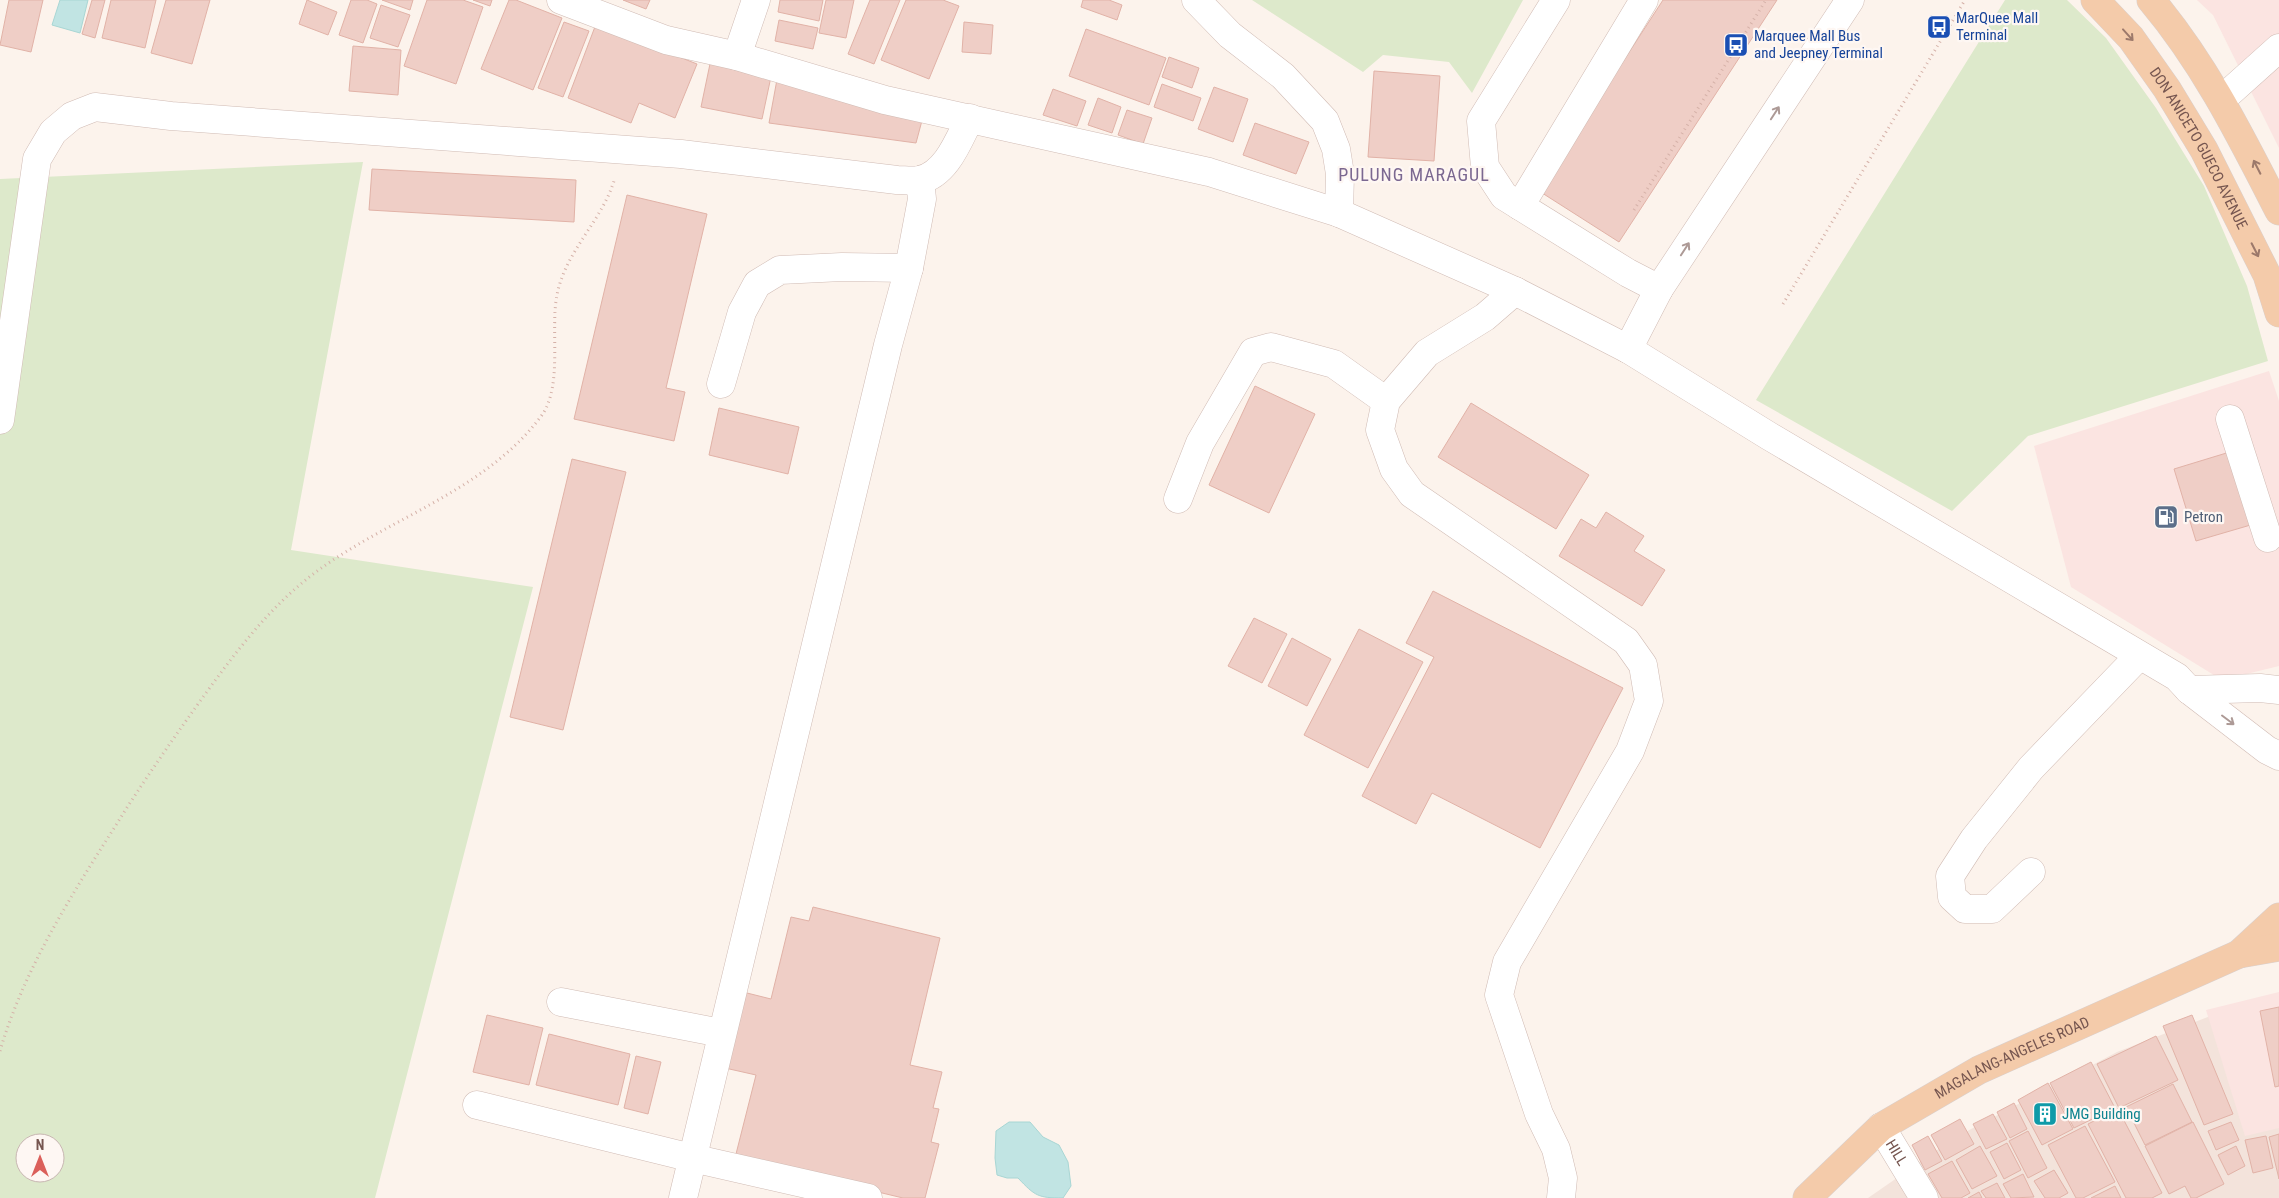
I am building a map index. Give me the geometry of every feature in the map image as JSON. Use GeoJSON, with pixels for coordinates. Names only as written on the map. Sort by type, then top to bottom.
{"type":"FeatureCollection","features":[{"type":"Feature","properties":{"kind":"main road","name":"DON ANICETO GUECO AVENUE"},"geometry":{"type":"LineString","coordinates":[[2095,0],[2132,38],[2167,88],[2204,150],[2267,275],[2279,313]]}},
{"type":"Feature","properties":{"kind":"main road"},"geometry":{"type":"LineString","coordinates":[[2151,0],[2172,25],[2221,100],[2279,211]]}},
{"type":"Feature","properties":{"kind":"main road","name":"MAGALANG-ANGELES ROAD"},"geometry":{"type":"LineString","coordinates":[[2239,954],[2279,917]]}},
{"type":"Feature","properties":{"kind":"main road","name":"MAGALANG-ANGELES ROAD"},"geometry":{"type":"LineString","coordinates":[[1807,1198],[1881,1128],[1979,1070],[2239,954],[2279,947]]}},
{"type":"Feature","properties":{"kind":"street"},"geometry":{"type":"LineString","coordinates":[[561,0],[666,40],[737,56],[885,100],[1209,172],[1339,213],[1515,291],[1628,349],[1769,436],[2177,677],[2189,690],[2267,750],[2279,756]]}},
{"type":"Feature","properties":{"kind":"street"},"geometry":{"type":"LineString","coordinates":[[737,56],[756,0]]}},
{"type":"Feature","properties":{"kind":"street"},"geometry":{"type":"LineString","coordinates":[[1196,0],[1230,35],[1283,76],[1325,121],[1336,149],[1340,174],[1339,213]]}},
{"type":"Feature","properties":{"kind":"street"},"geometry":{"type":"LineString","coordinates":[[1556,0],[1481,121],[1485,167],[1504,196],[1658,290]]}},
{"type":"Feature","properties":{"kind":"street"},"geometry":{"type":"LineString","coordinates":[[1520,206],[1644,0]]}},
{"type":"Feature","properties":{"kind":"street"},"geometry":{"type":"LineString","coordinates":[[1628,349],[1658,290],[1850,0]]}},
{"type":"Feature","properties":{"kind":"street"},"geometry":{"type":"LineString","coordinates":[[2221,100],[2279,48]]}},
{"type":"Feature","properties":{"kind":"street"},"geometry":{"type":"LineString","coordinates":[[0,420],[37,159],[53,132],[72,116],[95,107],[170,116],[681,154],[897,180],[920,180],[931,175],[945,164],[970,118]]}},
{"type":"Feature","properties":{"kind":"street"},"geometry":{"type":"LineString","coordinates":[[682,1198],[888,345],[909,268],[922,199],[920,180]]}},
{"type":"Feature","properties":{"kind":"street"},"geometry":{"type":"LineString","coordinates":[[721,384],[742,312],[757,284],[780,270],[842,267],[909,268]]}},
{"type":"Feature","properties":{"kind":"street"},"geometry":{"type":"LineString","coordinates":[[1515,291],[1485,317],[1427,353],[1386,401],[1380,430],[1394,469],[1412,494],[1626,641],[1643,665],[1649,701],[1630,751],[1507,962],[1499,995],[1539,1114],[1556,1148],[1563,1178],[1561,1198]]}},
{"type":"Feature","properties":{"kind":"street"},"geometry":{"type":"LineString","coordinates":[[1178,499],[1200,443],[1252,352],[1271,347],[1334,364],[1386,401]]}},
{"type":"Feature","properties":{"kind":"street"},"geometry":{"type":"LineString","coordinates":[[2230,418],[2268,538]]}},
{"type":"Feature","properties":{"kind":"street"},"geometry":{"type":"LineString","coordinates":[[2032,872],[1992,909],[1965,909],[1952,897],[1950,876],[1974,839],[2031,768],[2139,656]]}},
{"type":"Feature","properties":{"kind":"street"},"geometry":{"type":"LineString","coordinates":[[2189,690],[2260,688],[2279,690]]}},
{"type":"Feature","properties":{"kind":"street"},"geometry":{"type":"LineString","coordinates":[[561,1002],[721,1033]]}},
{"type":"Feature","properties":{"kind":"street"},"geometry":{"type":"LineString","coordinates":[[477,1104],[692,1158],[868,1198]]}},
{"type":"Feature","properties":{"kind":"street","name":"HILL"},"geometry":{"type":"LineString","coordinates":[[1881,1128],[1919,1188]]}},
{"type":"Feature","properties":{"kind":"path"},"geometry":{"type":"LineString","coordinates":[[1634,210],[1766,0]]}},
{"type":"Feature","properties":{"kind":"path"},"geometry":{"type":"LineString","coordinates":[[1783,304],[1965,0]]}},
{"type":"Feature","properties":{"kind":"path"},"geometry":{"type":"LineString","coordinates":[[0,1051],[9,1020],[49,934],[100,851],[170,741],[239,649],[270,612],[320,569],[501,460],[544,413],[553,384],[556,296],[560,280],[566,266],[609,196],[614,182],[618,149]]}},
{"type":"Feature","properties":{"kind":"shaded area"},"geometry":{"type":"Polygon","coordinates":[[[2197,0],[2279,0],[2279,148],[2213,15],[2197,0]]]}},
{"type":"Feature","properties":{"kind":"shaded area","name":"Petron"},"geometry":{"type":"Polygon","coordinates":[[[2269,371],[2279,401],[2279,666],[2222,680],[2071,587],[2034,446],[2269,371]]]}},
{"type":"Feature","properties":{"kind":"shaded area"},"geometry":{"type":"Polygon","coordinates":[[[2279,992],[2279,1128],[2245,1136],[2206,1010],[2279,992]]]}},
{"type":"Feature","properties":{"kind":"shaded area"},"geometry":{"type":"Polygon","coordinates":[[[2279,1000],[2279,1198],[1868,1198],[1956,1137],[2117,1052],[2213,1015],[2279,1000]]]}},
{"type":"Feature","properties":{"kind":"green space"},"geometry":{"type":"Polygon","coordinates":[[[1252,0],[1523,0],[1472,93],[1449,62],[1383,55],[1363,72],[1252,0]]]}},
{"type":"Feature","properties":{"kind":"green space"},"geometry":{"type":"Polygon","coordinates":[[[2005,0],[2067,0],[2106,38],[2156,108],[2204,186],[2247,286],[2268,361],[2028,436],[1952,511],[1756,400],[2005,0]]]}},
{"type":"Feature","properties":{"kind":"green space"},"geometry":{"type":"Polygon","coordinates":[[[363,162],[291,550],[533,587],[375,1198],[0,1198],[0,179],[363,162]]]}},
{"type":"Feature","properties":{"kind":"water"},"geometry":{"type":"Polygon","coordinates":[[[60,0],[88,0],[80,33],[52,25],[60,0]]]}},
{"type":"Feature","properties":{"kind":"water"},"geometry":{"type":"Polygon","coordinates":[[[1009,1122],[1030,1122],[1043,1137],[1059,1145],[1068,1162],[1071,1186],[1063,1198],[1038,1195],[1018,1178],[1007,1178],[997,1175],[995,1158],[996,1131],[1009,1122]]]}},
{"type":"Feature","properties":{"kind":"building"},"geometry":{"type":"Polygon","coordinates":[[[9,0],[43,0],[31,52],[0,45],[9,0]]]}},
{"type":"Feature","properties":{"kind":"building"},"geometry":{"type":"Polygon","coordinates":[[[92,0],[105,0],[95,38],[82,34],[92,0]]]}},
{"type":"Feature","properties":{"kind":"building"},"geometry":{"type":"Polygon","coordinates":[[[111,0],[156,0],[145,48],[102,38],[111,0]]]}},
{"type":"Feature","properties":{"kind":"building"},"geometry":{"type":"Polygon","coordinates":[[[166,0],[210,0],[192,64],[151,53],[166,0]]]}},
{"type":"Feature","properties":{"kind":"building"},"geometry":{"type":"Polygon","coordinates":[[[307,0],[337,12],[328,35],[299,24],[307,0]]]}},
{"type":"Feature","properties":{"kind":"building"},"geometry":{"type":"Polygon","coordinates":[[[351,0],[367,0],[377,4],[363,43],[339,35],[351,0]]]}},
{"type":"Feature","properties":{"kind":"building"},"geometry":{"type":"Polygon","coordinates":[[[382,0],[413,0],[410,10],[382,0]]]}},
{"type":"Feature","properties":{"kind":"building"},"geometry":{"type":"Polygon","coordinates":[[[427,0],[463,0],[483,7],[456,84],[404,66],[427,0]]]}},
{"type":"Feature","properties":{"kind":"building"},"geometry":{"type":"Polygon","coordinates":[[[473,0],[492,0],[490,6],[473,0]]]}},
{"type":"Feature","properties":{"kind":"building"},"geometry":{"type":"Polygon","coordinates":[[[509,0],[516,0],[562,18],[533,90],[481,69],[509,0]]]}},
{"type":"Feature","properties":{"kind":"building"},"geometry":{"type":"Polygon","coordinates":[[[623,0],[650,0],[646,9],[623,0]]]}},
{"type":"Feature","properties":{"kind":"building"},"geometry":{"type":"Polygon","coordinates":[[[780,0],[823,0],[819,21],[778,12],[780,0]]]}},
{"type":"Feature","properties":{"kind":"building"},"geometry":{"type":"Polygon","coordinates":[[[826,0],[854,0],[846,38],[819,33],[826,0]]]}},
{"type":"Feature","properties":{"kind":"building"},"geometry":{"type":"Polygon","coordinates":[[[870,0],[900,0],[874,64],[848,54],[870,0]]]}},
{"type":"Feature","properties":{"kind":"building"},"geometry":{"type":"Polygon","coordinates":[[[906,0],[943,0],[959,6],[929,79],[881,60],[906,0]]]}},
{"type":"Feature","properties":{"kind":"building"},"geometry":{"type":"Polygon","coordinates":[[[1083,0],[1109,0],[1122,5],[1117,20],[1081,7],[1083,0]]]}},
{"type":"Feature","properties":{"kind":"building"},"geometry":{"type":"Polygon","coordinates":[[[1663,0],[1777,0],[1619,242],[1539,191],[1663,0]]]}},
{"type":"Feature","properties":{"kind":"building"},"geometry":{"type":"Polygon","coordinates":[[[381,5],[410,15],[398,47],[370,38],[381,5]]]}},
{"type":"Feature","properties":{"kind":"building"},"geometry":{"type":"Polygon","coordinates":[[[779,20],[818,28],[813,49],[775,41],[779,20]]]}},
{"type":"Feature","properties":{"kind":"building"},"geometry":{"type":"Polygon","coordinates":[[[564,22],[589,31],[563,97],[538,88],[564,22]]]}},
{"type":"Feature","properties":{"kind":"building"},"geometry":{"type":"Polygon","coordinates":[[[964,22],[993,25],[991,54],[962,52],[964,22]]]}},
{"type":"Feature","properties":{"kind":"building"},"geometry":{"type":"Polygon","coordinates":[[[596,24],[697,64],[675,118],[639,103],[631,123],[568,98],[596,24]]]}},
{"type":"Feature","properties":{"kind":"building"},"geometry":{"type":"Polygon","coordinates":[[[1086,29],[1166,58],[1149,105],[1069,76],[1086,29]]]}},
{"type":"Feature","properties":{"kind":"building"},"geometry":{"type":"Polygon","coordinates":[[[353,46],[401,50],[398,95],[349,91],[353,46]]]}},
{"type":"Feature","properties":{"kind":"building"},"geometry":{"type":"Polygon","coordinates":[[[1169,57],[1199,68],[1192,88],[1162,77],[1169,57]]]}},
{"type":"Feature","properties":{"kind":"building"},"geometry":{"type":"Polygon","coordinates":[[[711,59],[772,72],[762,119],[701,107],[711,59]]]}},
{"type":"Feature","properties":{"kind":"building"},"geometry":{"type":"Polygon","coordinates":[[[1374,71],[1440,76],[1434,161],[1368,157],[1374,71]]]}},
{"type":"Feature","properties":{"kind":"building"},"geometry":{"type":"Polygon","coordinates":[[[778,74],[924,113],[916,143],[769,123],[778,74]]]}},
{"type":"Feature","properties":{"kind":"building"},"geometry":{"type":"Polygon","coordinates":[[[1162,84],[1201,98],[1193,121],[1154,107],[1162,84]]]}},
{"type":"Feature","properties":{"kind":"building"},"geometry":{"type":"Polygon","coordinates":[[[1214,87],[1248,99],[1233,142],[1198,129],[1214,87]]]}},
{"type":"Feature","properties":{"kind":"building"},"geometry":{"type":"Polygon","coordinates":[[[1053,89],[1086,101],[1077,126],[1043,115],[1053,89]]]}},
{"type":"Feature","properties":{"kind":"building"},"geometry":{"type":"Polygon","coordinates":[[[1098,98],[1121,107],[1112,133],[1088,125],[1098,98]]]}},
{"type":"Feature","properties":{"kind":"building"},"geometry":{"type":"Polygon","coordinates":[[[1127,110],[1152,118],[1143,144],[1118,135],[1127,110]]]}},
{"type":"Feature","properties":{"kind":"building"},"geometry":{"type":"Polygon","coordinates":[[[1255,123],[1309,142],[1296,174],[1243,155],[1255,123]]]}},
{"type":"Feature","properties":{"kind":"building"},"geometry":{"type":"Polygon","coordinates":[[[372,169],[576,180],[574,222],[369,210],[372,169]]]}},
{"type":"Feature","properties":{"kind":"building"},"geometry":{"type":"Polygon","coordinates":[[[627,195],[707,214],[666,388],[685,392],[674,441],[574,419],[627,195]]]}},
{"type":"Feature","properties":{"kind":"building"},"geometry":{"type":"Polygon","coordinates":[[[1255,386],[1315,414],[1269,513],[1209,485],[1255,386]]]}},
{"type":"Feature","properties":{"kind":"building"},"geometry":{"type":"Polygon","coordinates":[[[1471,403],[1589,475],[1556,529],[1438,457],[1471,403]]]}},
{"type":"Feature","properties":{"kind":"building"},"geometry":{"type":"Polygon","coordinates":[[[719,408],[799,427],[788,474],[709,455],[719,408]]]}},
{"type":"Feature","properties":{"kind":"building"},"geometry":{"type":"Polygon","coordinates":[[[2233,451],[2254,524],[2196,541],[2174,469],[2233,451]]]}},
{"type":"Feature","properties":{"kind":"building"},"geometry":{"type":"Polygon","coordinates":[[[572,459],[626,472],[563,730],[510,717],[572,459]]]}},
{"type":"Feature","properties":{"kind":"building"},"geometry":{"type":"Polygon","coordinates":[[[1606,512],[1644,536],[1634,551],[1665,570],[1642,606],[1559,556],[1581,519],[1596,528],[1606,512]]]}},
{"type":"Feature","properties":{"kind":"building"},"geometry":{"type":"Polygon","coordinates":[[[1433,591],[1623,688],[1540,848],[1432,793],[1416,824],[1362,796],[1434,657],[1406,643],[1433,591]]]}},
{"type":"Feature","properties":{"kind":"building"},"geometry":{"type":"Polygon","coordinates":[[[1254,618],[1287,634],[1262,683],[1228,666],[1254,618]]]}},
{"type":"Feature","properties":{"kind":"building"},"geometry":{"type":"Polygon","coordinates":[[[1359,629],[1423,662],[1368,768],[1304,735],[1359,629]]]}},
{"type":"Feature","properties":{"kind":"building"},"geometry":{"type":"Polygon","coordinates":[[[1292,638],[1331,659],[1307,706],[1268,686],[1292,638]]]}},
{"type":"Feature","properties":{"kind":"building"},"geometry":{"type":"Polygon","coordinates":[[[813,907],[940,938],[910,1065],[942,1072],[933,1108],[939,1109],[931,1142],[939,1144],[925,1198],[903,1198],[807,1175],[736,1154],[756,1075],[725,1068],[743,992],[771,999],[791,917],[809,921],[813,907]]]}},
{"type":"Feature","properties":{"kind":"building"},"geometry":{"type":"Polygon","coordinates":[[[2279,1007],[2279,1086],[2275,1087],[2260,1011],[2279,1007]]]}},
{"type":"Feature","properties":{"kind":"building"},"geometry":{"type":"Polygon","coordinates":[[[487,1015],[543,1028],[529,1085],[473,1072],[487,1015]]]}},
{"type":"Feature","properties":{"kind":"building"},"geometry":{"type":"Polygon","coordinates":[[[2192,1015],[2233,1114],[2204,1125],[2163,1026],[2192,1015]]]}},
{"type":"Feature","properties":{"kind":"building"},"geometry":{"type":"Polygon","coordinates":[[[549,1034],[630,1054],[618,1105],[536,1085],[549,1034]]]}},
{"type":"Feature","properties":{"kind":"building"},"geometry":{"type":"Polygon","coordinates":[[[2156,1036],[2178,1080],[2119,1108],[2097,1064],[2156,1036]]]}},
{"type":"Feature","properties":{"kind":"building"},"geometry":{"type":"Polygon","coordinates":[[[636,1056],[661,1062],[648,1114],[624,1108],[636,1056]]]}},
{"type":"Feature","properties":{"kind":"building"},"geometry":{"type":"Polygon","coordinates":[[[2091,1062],[2115,1108],[2074,1128],[2050,1083],[2091,1062]]]}},
{"type":"Feature","properties":{"kind":"building","name":"JMG Building"},"geometry":{"type":"Polygon","coordinates":[[[2048,1083],[2073,1129],[2042,1145],[2018,1100],[2048,1083]]]}},
{"type":"Feature","properties":{"kind":"building"},"geometry":{"type":"Polygon","coordinates":[[[2173,1084],[2192,1122],[2145,1145],[2126,1107],[2173,1084]]]}},
{"type":"Feature","properties":{"kind":"building"},"geometry":{"type":"Polygon","coordinates":[[[2014,1103],[2027,1129],[2010,1138],[1997,1112],[2014,1103]]]}},
{"type":"Feature","properties":{"kind":"building"},"geometry":{"type":"Polygon","coordinates":[[[2118,1109],[2162,1193],[2152,1198],[2126,1198],[2088,1124],[2118,1109]]]}},
{"type":"Feature","properties":{"kind":"building"},"geometry":{"type":"Polygon","coordinates":[[[1993,1114],[2007,1139],[1986,1149],[1973,1124],[1993,1114]]]}},
{"type":"Feature","properties":{"kind":"building"},"geometry":{"type":"Polygon","coordinates":[[[1960,1119],[1974,1144],[1945,1160],[1931,1135],[1960,1119]]]}},
{"type":"Feature","properties":{"kind":"building"},"geometry":{"type":"Polygon","coordinates":[[[2193,1122],[2224,1184],[2196,1198],[2191,1198],[2185,1186],[2169,1194],[2145,1146],[2193,1122]]]}},
{"type":"Feature","properties":{"kind":"building"},"geometry":{"type":"Polygon","coordinates":[[[2231,1122],[2239,1140],[2216,1150],[2208,1131],[2231,1122]]]}},
{"type":"Feature","properties":{"kind":"building"},"geometry":{"type":"Polygon","coordinates":[[[2085,1126],[2115,1182],[2083,1198],[2076,1198],[2048,1145],[2085,1126]]]}},
{"type":"Feature","properties":{"kind":"building"},"geometry":{"type":"Polygon","coordinates":[[[2028,1131],[2047,1168],[2028,1178],[2009,1141],[2028,1131]]]}},
{"type":"Feature","properties":{"kind":"building"},"geometry":{"type":"Polygon","coordinates":[[[2279,1134],[2279,1179],[2269,1137],[2279,1134]]]}},
{"type":"Feature","properties":{"kind":"building"},"geometry":{"type":"Polygon","coordinates":[[[1928,1136],[1942,1161],[1925,1170],[1912,1145],[1928,1136]]]}},
{"type":"Feature","properties":{"kind":"building"},"geometry":{"type":"Polygon","coordinates":[[[2266,1136],[2273,1168],[2253,1173],[2245,1140],[2266,1136]]]}},
{"type":"Feature","properties":{"kind":"building"},"geometry":{"type":"Polygon","coordinates":[[[2007,1143],[2021,1170],[2004,1179],[1990,1152],[2007,1143]]]}},
{"type":"Feature","properties":{"kind":"building"},"geometry":{"type":"Polygon","coordinates":[[[1980,1146],[1997,1176],[1972,1189],[1956,1160],[1980,1146]]]}},
{"type":"Feature","properties":{"kind":"building"},"geometry":{"type":"Polygon","coordinates":[[[2236,1146],[2245,1166],[2228,1175],[2218,1155],[2236,1146]]]}},
{"type":"Feature","properties":{"kind":"building"},"geometry":{"type":"Polygon","coordinates":[[[1952,1161],[1970,1193],[1961,1198],[1942,1198],[1928,1174],[1952,1161]]]}},
{"type":"Feature","properties":{"kind":"building"},"geometry":{"type":"Polygon","coordinates":[[[2054,1170],[2068,1193],[2059,1198],[2045,1198],[2034,1181],[2054,1170]]]}},
{"type":"Feature","properties":{"kind":"building"},"geometry":{"type":"Polygon","coordinates":[[[2023,1174],[2034,1197],[2011,1198],[2003,1184],[2023,1174]]]}},
{"type":"Feature","properties":{"kind":"building"},"geometry":{"type":"Polygon","coordinates":[[[1997,1183],[2005,1198],[1986,1198],[1981,1191],[1997,1183]]]}},
{"type":"Feature","properties":{"kind":"building"},"geometry":{"type":"Polygon","coordinates":[[[2115,1186],[2121,1198],[2091,1198],[2115,1186]]]}},
{"type":"Feature","properties":{"kind":"building"},"geometry":{"type":"Polygon","coordinates":[[[1979,1192],[1982,1198],[1968,1198],[1979,1192]]]}},
{"type":"Feature","properties":{"kind":"place","name":"MarQuee Mall Terminal"},"geometry":{"type":"Point","coordinates":[1939,27]}},
{"type":"Feature","properties":{"kind":"place","name":"Marquee Mall Bus and Jeepney Terminal"},"geometry":{"type":"Point","coordinates":[1736,45]}},
{"type":"Feature","properties":{"kind":"place","name":"Petron"},"geometry":{"type":"Point","coordinates":[2166,517]}},
{"type":"Feature","properties":{"kind":"place","name":"JMG Building"},"geometry":{"type":"Point","coordinates":[2045,1114]}},
{"type":"Feature","properties":{"kind":"district","name":"PULUNG MARAGUL"},"geometry":{"type":"Point","coordinates":[1414,174]}}]}
